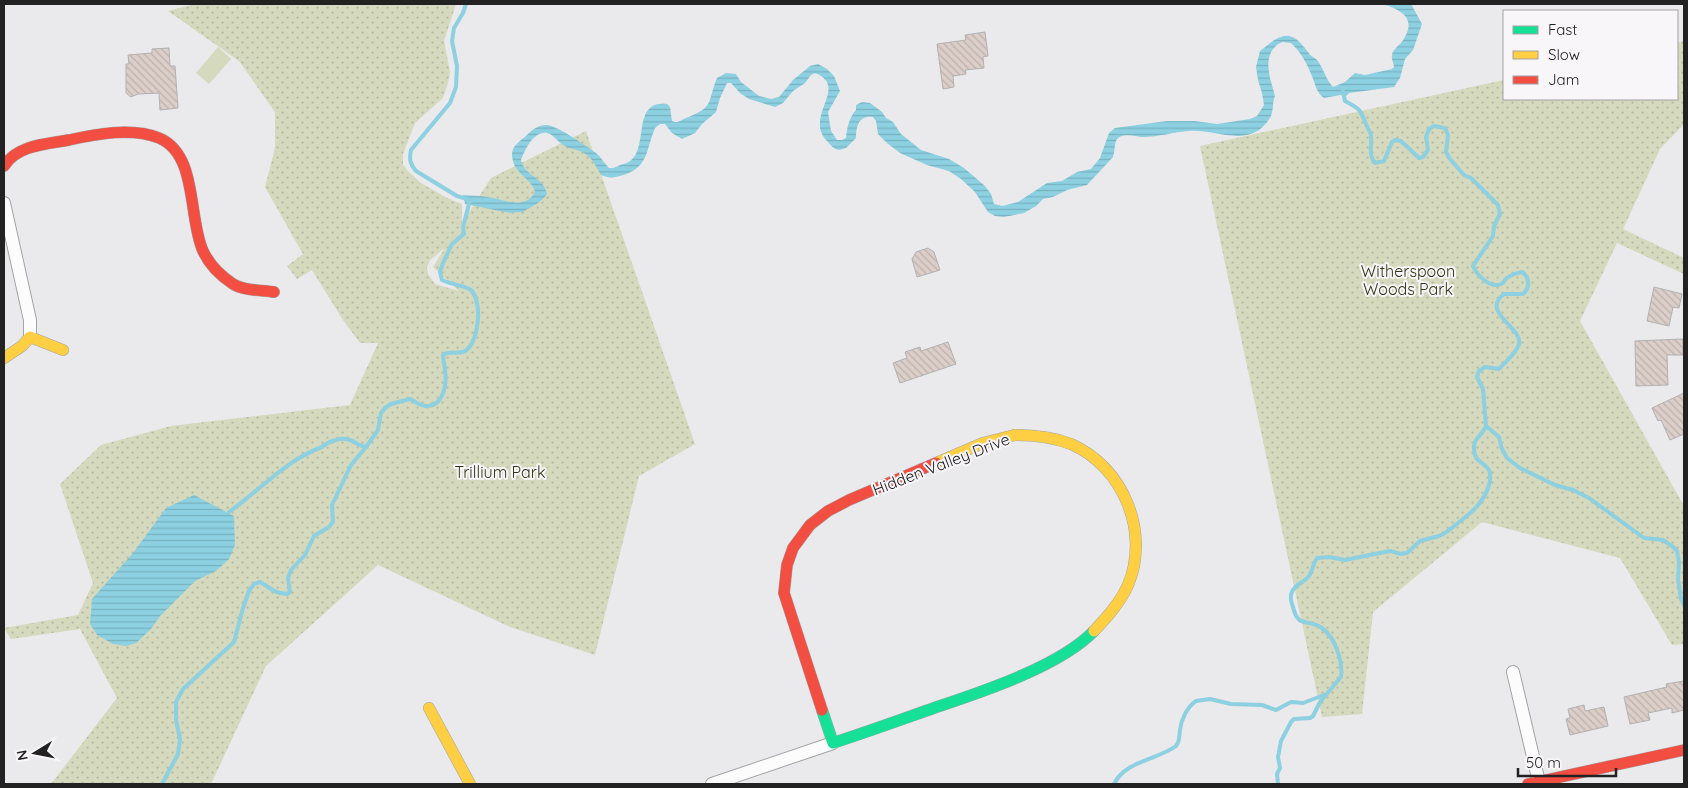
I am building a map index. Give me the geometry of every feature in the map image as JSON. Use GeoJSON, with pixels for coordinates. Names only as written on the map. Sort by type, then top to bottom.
{"type":"FeatureCollection","features":[{"type":"Feature","properties":{"kind":"street"},"geometry":{"type":"LineString","coordinates":[[4,166],[6,160],[26,148],[98,135],[117,133],[151,136],[168,143],[183,162],[188,181],[197,240],[210,264],[234,285],[274,292]]}},
{"type":"Feature","properties":{"kind":"street"},"geometry":{"type":"LineString","coordinates":[[4,203],[30,320],[30,337],[22,346],[4,358]]}},
{"type":"Feature","properties":{"kind":"street"},"geometry":{"type":"LineString","coordinates":[[30,337],[63,350]]}},
{"type":"Feature","properties":{"kind":"street","name":"Hidden Valley Drive"},"geometry":{"type":"LineString","coordinates":[[712,784],[834,743],[1029,672],[1066,653],[1095,631],[1114,610],[1126,589],[1134,567],[1137,542],[1132,516],[1123,492],[1100,463],[1078,447],[1055,438],[1038,435],[1015,435],[999,438],[855,498],[826,513],[811,525],[797,540],[789,556],[785,569],[784,593],[834,743]]}},
{"type":"Feature","properties":{"kind":"street"},"geometry":{"type":"LineString","coordinates":[[1513,672],[1534,783],[1684,750]]}},
{"type":"Feature","properties":{"kind":"street"},"geometry":{"type":"LineString","coordinates":[[429,708],[470,784]]}},
{"type":"Feature","properties":{"kind":"green space","name":"Trillium Park"},"geometry":{"type":"Polygon","coordinates":[[[195,4],[456,4],[444,41],[450,72],[448,83],[443,98],[415,123],[403,154],[403,165],[421,183],[462,204],[462,223],[491,178],[586,131],[695,444],[639,476],[595,655],[510,627],[378,565],[266,666],[211,784],[51,784],[117,698],[80,629],[11,639],[4,628],[78,615],[93,583],[60,484],[101,445],[171,426],[350,405],[378,343],[360,343],[343,320],[312,270],[297,279],[287,266],[303,254],[265,187],[275,148],[275,112],[239,61],[168,11],[195,4]],[[445,248],[430,260],[427,267],[428,274],[435,284],[459,291],[433,267],[445,248]]]}},
{"type":"Feature","properties":{"kind":"green space","name":"Witherspoon Woods Park"},"geometry":{"type":"Polygon","coordinates":[[[1684,41],[1684,124],[1660,149],[1623,229],[1684,258],[1684,274],[1617,243],[1580,321],[1684,506],[1684,644],[1672,645],[1620,558],[1482,522],[1373,612],[1362,714],[1322,717],[1200,146],[1503,80],[1503,100],[1678,100],[1678,43],[1684,41]]]}},
{"type":"Feature","properties":{"kind":"green space"},"geometry":{"type":"Polygon","coordinates":[[[218,47],[231,59],[209,84],[196,73],[218,47]]]}},
{"type":"Feature","properties":{"kind":"water"},"geometry":{"type":"Polygon","coordinates":[[[1383,4],[1411,4],[1422,24],[1413,50],[1405,59],[1400,78],[1394,87],[1324,98],[1317,90],[1300,53],[1291,43],[1282,42],[1275,47],[1269,59],[1269,74],[1275,96],[1270,118],[1262,128],[1243,136],[1189,131],[1149,137],[1130,135],[1120,137],[1116,141],[1113,157],[1087,185],[1043,199],[1024,213],[1004,217],[995,216],[988,212],[975,192],[961,179],[949,171],[927,165],[900,153],[887,143],[878,134],[876,121],[873,117],[864,118],[859,122],[856,138],[846,148],[839,150],[834,148],[821,131],[820,122],[828,94],[828,86],[825,79],[815,73],[793,91],[783,103],[775,107],[749,99],[731,83],[727,83],[716,112],[695,133],[682,139],[672,133],[665,124],[660,124],[655,128],[645,158],[641,164],[629,173],[617,177],[601,175],[590,157],[563,145],[547,133],[542,133],[530,142],[521,160],[526,170],[542,183],[547,194],[539,202],[523,212],[510,213],[465,204],[463,195],[484,196],[513,202],[526,201],[531,198],[535,192],[533,187],[515,166],[512,151],[532,130],[540,126],[551,126],[564,132],[596,153],[609,168],[613,168],[633,159],[637,151],[644,119],[648,110],[655,105],[667,104],[670,107],[672,121],[680,121],[706,107],[717,78],[726,73],[736,74],[741,82],[759,96],[771,99],[779,97],[793,80],[810,66],[818,64],[834,76],[840,91],[828,112],[831,131],[837,140],[846,138],[856,105],[862,102],[870,103],[893,122],[901,134],[921,150],[949,159],[964,168],[985,186],[991,194],[994,204],[1002,206],[1018,202],[1047,183],[1062,181],[1077,172],[1091,169],[1100,158],[1109,133],[1115,128],[1167,121],[1195,121],[1217,124],[1250,119],[1257,116],[1264,105],[1256,67],[1260,51],[1280,37],[1290,36],[1302,44],[1310,55],[1317,60],[1333,87],[1345,82],[1355,73],[1365,75],[1392,69],[1394,67],[1392,53],[1406,35],[1408,22],[1402,13],[1383,4]]]}},
{"type":"Feature","properties":{"kind":"water"},"geometry":{"type":"Polygon","coordinates":[[[194,495],[234,516],[235,545],[229,559],[216,571],[195,581],[136,643],[126,646],[113,644],[97,635],[90,624],[92,599],[133,553],[166,508],[194,495]]]}},
{"type":"Feature","properties":{"kind":"building"},"geometry":{"type":"Polygon","coordinates":[[[985,32],[988,56],[983,57],[984,68],[965,70],[966,74],[953,76],[954,87],[943,89],[937,44],[966,40],[965,35],[985,32]]]}},
{"type":"Feature","properties":{"kind":"building"},"geometry":{"type":"Polygon","coordinates":[[[169,48],[170,66],[175,66],[178,108],[160,110],[159,93],[138,94],[131,97],[126,93],[126,64],[129,64],[128,55],[152,53],[152,49],[169,48]]]}},
{"type":"Feature","properties":{"kind":"building"},"geometry":{"type":"Polygon","coordinates":[[[928,248],[934,252],[940,270],[917,277],[912,259],[916,252],[928,248]]]}},
{"type":"Feature","properties":{"kind":"building"},"geometry":{"type":"Polygon","coordinates":[[[1654,287],[1682,294],[1679,308],[1673,307],[1669,326],[1647,321],[1654,287]]]}},
{"type":"Feature","properties":{"kind":"building"},"geometry":{"type":"Polygon","coordinates":[[[1683,339],[1683,355],[1667,355],[1668,385],[1636,386],[1635,341],[1683,339]]]}},
{"type":"Feature","properties":{"kind":"building"},"geometry":{"type":"Polygon","coordinates":[[[948,342],[956,364],[900,383],[893,363],[907,358],[905,352],[920,347],[921,351],[948,342]]]}},
{"type":"Feature","properties":{"kind":"building"},"geometry":{"type":"Polygon","coordinates":[[[1684,393],[1684,434],[1670,440],[1661,420],[1658,421],[1652,408],[1684,393]]]}},
{"type":"Feature","properties":{"kind":"building"},"geometry":{"type":"Polygon","coordinates":[[[1684,681],[1684,710],[1672,713],[1672,708],[1648,713],[1650,720],[1630,724],[1624,697],[1667,687],[1666,684],[1684,681]]]}},
{"type":"Feature","properties":{"kind":"building"},"geometry":{"type":"Polygon","coordinates":[[[1584,705],[1585,711],[1604,707],[1608,726],[1570,735],[1566,719],[1570,718],[1568,709],[1584,705]]]}},
{"type":"Feature","properties":{"kind":"waterway"},"geometry":{"type":"LineString","coordinates":[[162,784],[178,754],[180,739],[176,720],[176,702],[183,689],[234,642],[249,591],[254,584],[260,582],[278,593],[287,594],[290,592],[288,578],[291,570],[305,555],[314,536],[329,527],[333,522],[332,505],[351,465],[378,430],[381,413],[391,404],[410,399],[426,406],[438,402],[445,387],[443,355],[465,351],[474,340],[478,322],[475,296],[469,289],[442,280],[440,272],[452,244],[464,234],[463,227],[470,200],[457,196],[416,171],[410,159],[411,150],[450,103],[456,87],[457,66],[452,41],[454,28],[466,4]]}},
{"type":"Feature","properties":{"kind":"waterway"},"geometry":{"type":"LineString","coordinates":[[1278,784],[1277,774],[1280,768],[1278,757],[1281,741],[1291,722],[1294,719],[1310,718],[1313,716],[1320,702],[1341,677],[1341,664],[1331,637],[1317,625],[1301,621],[1298,618],[1291,601],[1292,592],[1295,587],[1309,576],[1317,558],[1329,557],[1345,560],[1390,551],[1401,554],[1407,553],[1420,541],[1445,533],[1473,511],[1484,498],[1490,481],[1490,472],[1477,459],[1474,453],[1475,442],[1486,426],[1483,389],[1477,377],[1479,371],[1485,367],[1499,369],[1518,347],[1519,338],[1499,314],[1497,307],[1498,301],[1504,294],[1523,294],[1528,286],[1527,277],[1522,272],[1516,273],[1501,284],[1493,285],[1481,277],[1473,266],[1493,236],[1494,226],[1500,214],[1498,205],[1471,178],[1464,175],[1450,159],[1446,152],[1448,135],[1445,128],[1434,126],[1429,129],[1426,137],[1428,150],[1423,157],[1419,158],[1401,141],[1395,140],[1392,142],[1384,161],[1375,163],[1371,153],[1370,132],[1359,110],[1345,101],[1343,91]]}},
{"type":"Feature","properties":{"kind":"waterway"},"geometry":{"type":"LineString","coordinates":[[1486,426],[1499,437],[1507,458],[1520,468],[1555,485],[1573,490],[1589,498],[1644,538],[1663,540],[1673,547],[1677,551],[1679,562],[1678,579],[1681,599],[1684,605]]}},
{"type":"Feature","properties":{"kind":"waterway"},"geometry":{"type":"LineString","coordinates":[[229,512],[285,467],[330,442],[346,439],[366,447]]}},
{"type":"Feature","properties":{"kind":"waterway"},"geometry":{"type":"LineString","coordinates":[[1114,784],[1126,770],[1176,746],[1183,718],[1187,710],[1196,701],[1210,699],[1231,704],[1262,705],[1276,710],[1291,702],[1303,703],[1324,695]]}},
{"type":"Feature","properties":{"kind":"traffic: fast"},"geometry":{"type":"LineString","coordinates":[[822,710],[833,743],[1018,677],[1061,656],[1094,631]]}},
{"type":"Feature","properties":{"kind":"traffic: slow"},"geometry":{"type":"LineString","coordinates":[[4,358],[22,346],[30,337],[63,350]]}},
{"type":"Feature","properties":{"kind":"traffic: slow"},"geometry":{"type":"LineString","coordinates":[[1015,435],[1057,440],[1071,444],[1090,455],[1105,468],[1118,485],[1128,504],[1134,524],[1136,544],[1134,565],[1128,585],[1121,598],[1094,631]]}},
{"type":"Feature","properties":{"kind":"traffic: slow"},"geometry":{"type":"LineString","coordinates":[[936,463],[983,443],[1015,435]]}},
{"type":"Feature","properties":{"kind":"traffic: slow"},"geometry":{"type":"LineString","coordinates":[[429,708],[470,784]]}},
{"type":"Feature","properties":{"kind":"traffic: jam"},"geometry":{"type":"LineString","coordinates":[[4,166],[17,154],[42,144],[126,132],[159,138],[171,146],[180,158],[186,172],[198,237],[209,261],[224,277],[237,286],[274,292]]}},
{"type":"Feature","properties":{"kind":"traffic: jam"},"geometry":{"type":"LineString","coordinates":[[822,710],[784,593],[787,565],[793,548],[810,525],[828,511],[849,500],[936,463]]}},
{"type":"Feature","properties":{"kind":"traffic: jam"},"geometry":{"type":"LineString","coordinates":[[1528,784],[1684,750]]}}]}
